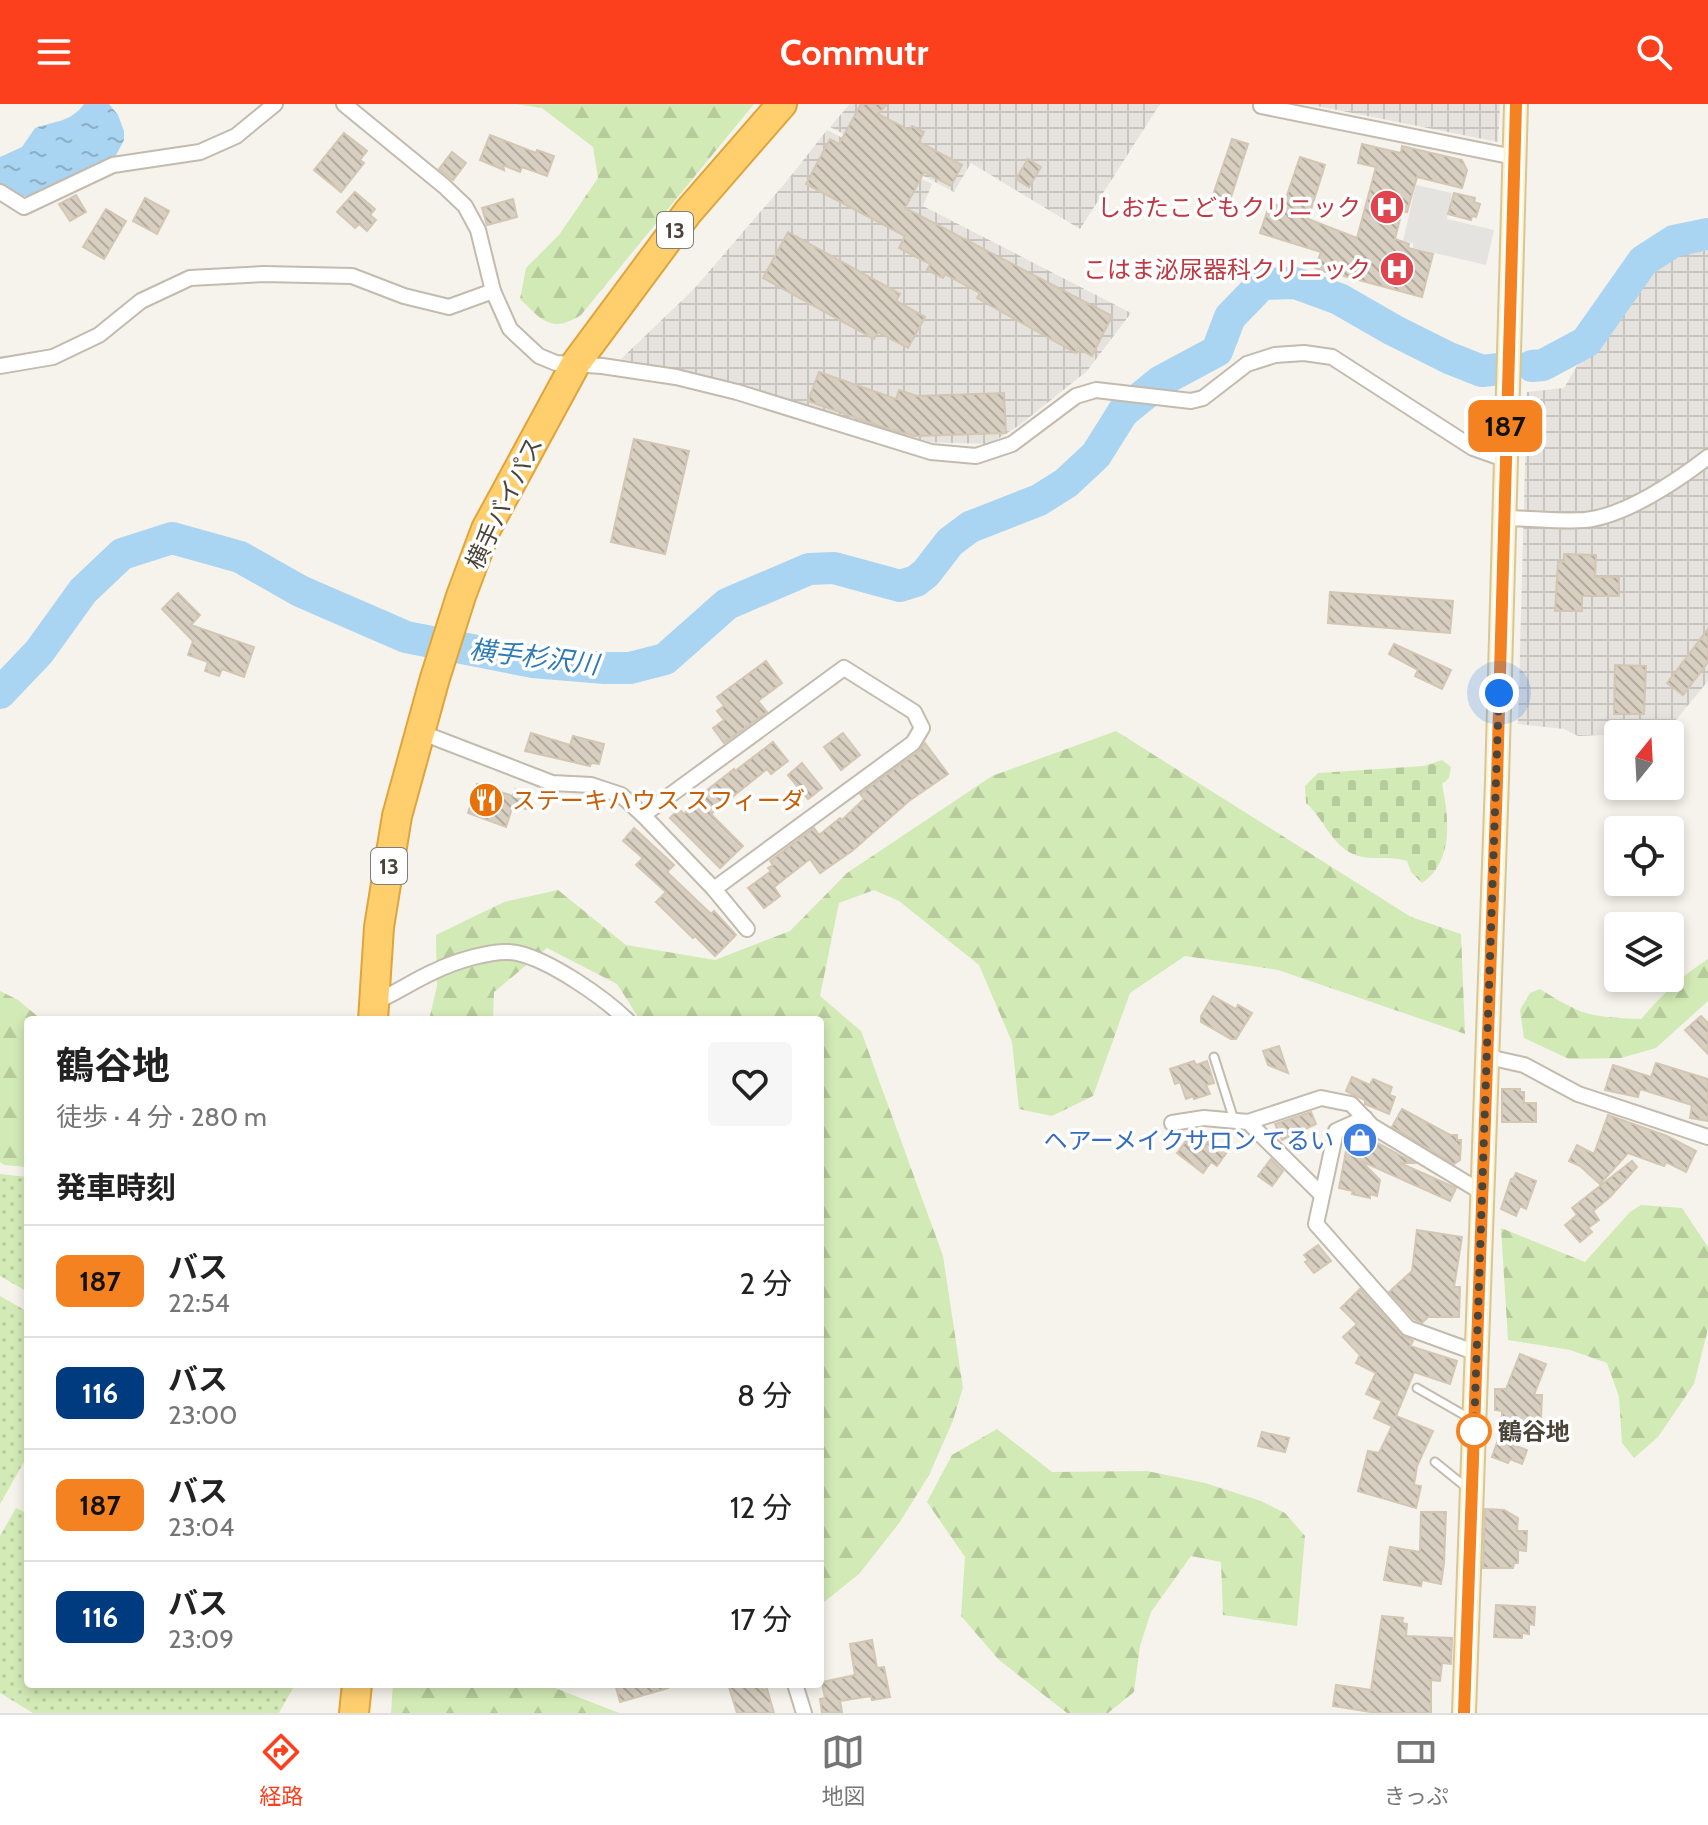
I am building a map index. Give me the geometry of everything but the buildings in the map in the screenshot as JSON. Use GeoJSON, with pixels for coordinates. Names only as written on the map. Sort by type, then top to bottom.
{"type":"FeatureCollection","features":[{"type":"Feature","properties":{"kind":"highway","name":"横手バイパス"},"geometry":{"type":"LineString","coordinates":[[373,1012],[379,927],[397,816],[435,678],[486,529],[576,363],[688,212],[782,104]]}},
{"type":"Feature","properties":{"kind":"highway"},"geometry":{"type":"LineString","coordinates":[[354,1713],[357,1688]]}},
{"type":"Feature","properties":{"kind":"main road"},"geometry":{"type":"LineString","coordinates":[[1464,1713],[1488,1057],[1516,104]]}},
{"type":"Feature","properties":{"kind":"street"},"geometry":{"type":"LineString","coordinates":[[0,192],[24,207],[113,165],[200,152],[236,136],[275,104]]}},
{"type":"Feature","properties":{"kind":"street"},"geometry":{"type":"LineString","coordinates":[[344,104],[465,206],[478,230],[493,291],[510,329],[539,356],[556,363],[676,377],[737,392],[931,452],[976,456],[1012,444],[1076,396],[1096,390],[1191,401],[1203,398],[1247,364],[1275,355],[1304,353],[1332,357],[1473,448],[1504,459]]}},
{"type":"Feature","properties":{"kind":"street"},"geometry":{"type":"LineString","coordinates":[[1261,106],[1514,157]]}},
{"type":"Feature","properties":{"kind":"street"},"geometry":{"type":"LineString","coordinates":[[0,366],[53,357],[88,341],[141,301],[190,278],[264,274],[352,276],[404,296],[449,307],[493,291]]}},
{"type":"Feature","properties":{"kind":"street"},"geometry":{"type":"LineString","coordinates":[[1503,518],[1587,520],[1622,508],[1680,479],[1708,457]]}},
{"type":"Feature","properties":{"kind":"street"},"geometry":{"type":"LineString","coordinates":[[643,815],[844,668],[914,712],[922,728],[913,743],[714,889]]}},
{"type":"Feature","properties":{"kind":"street"},"geometry":{"type":"LineString","coordinates":[[420,732],[552,783],[591,785],[621,795],[714,889],[747,929]]}},
{"type":"Feature","properties":{"kind":"street"},"geometry":{"type":"LineString","coordinates":[[373,1012],[434,971],[489,954],[515,952],[546,964],[607,1001],[623,1016]]}},
{"type":"Feature","properties":{"kind":"street"},"geometry":{"type":"LineString","coordinates":[[1488,1057],[1524,1065],[1578,1094],[1708,1137]]}},
{"type":"Feature","properties":{"kind":"street"},"geometry":{"type":"LineString","coordinates":[[1172,1123],[1204,1118],[1241,1121],[1321,1098],[1351,1104],[1372,1126],[1483,1193]]}},
{"type":"Feature","properties":{"kind":"street"},"geometry":{"type":"LineString","coordinates":[[1365,1118],[1336,1131],[1316,1224],[1408,1328],[1477,1353]]}},
{"type":"Feature","properties":{"kind":"street"},"geometry":{"type":"LineString","coordinates":[[1241,1121],[1321,1194]]}},
{"type":"Feature","properties":{"kind":"street"},"geometry":{"type":"LineString","coordinates":[[796,1688],[804,1713]]}},
{"type":"Feature","properties":{"kind":"lane"},"geometry":{"type":"LineString","coordinates":[[1214,1057],[1241,1121]]}},
{"type":"Feature","properties":{"kind":"lane"},"geometry":{"type":"LineString","coordinates":[[1417,1388],[1475,1420]]}},
{"type":"Feature","properties":{"kind":"lane"},"geometry":{"type":"LineString","coordinates":[[1435,1462],[1472,1493]]}},
{"type":"Feature","properties":{"kind":"shaded area"},"geometry":{"type":"Polygon","coordinates":[[[850,104],[1160,104],[1080,229],[971,163],[954,192],[830,127],[850,104]]]}},
{"type":"Feature","properties":{"kind":"shaded area"},"geometry":{"type":"Polygon","coordinates":[[[1307,104],[1500,104],[1498,142],[1307,104]]]}},
{"type":"Feature","properties":{"kind":"shaded area"},"geometry":{"type":"Polygon","coordinates":[[[827,130],[932,184],[923,206],[1131,313],[1087,371],[1021,424],[990,444],[920,442],[694,373],[621,359],[694,289],[827,130]]]}},
{"type":"Feature","properties":{"kind":"shaded area"},"geometry":{"type":"Polygon","coordinates":[[[1416,185],[1452,193],[1447,219],[1494,230],[1486,265],[1413,248],[1413,243],[1403,241],[1416,185]]]}},
{"type":"Feature","properties":{"kind":"shaded area"},"geometry":{"type":"Polygon","coordinates":[[[1686,251],[1708,251],[1708,681],[1676,720],[1604,720],[1604,735],[1578,736],[1564,729],[1518,724],[1527,392],[1564,388],[1577,366],[1597,350],[1645,279],[1667,258],[1686,251]]]}},
{"type":"Feature","properties":{"kind":"green space"},"geometry":{"type":"Polygon","coordinates":[[[516,104],[754,104],[581,315],[571,321],[554,324],[541,318],[520,299],[526,268],[559,235],[598,178],[593,147],[542,108],[516,104]]]}},
{"type":"Feature","properties":{"kind":"green space"},"geometry":{"type":"Polygon","coordinates":[[[1116,731],[1411,917],[1461,934],[1465,1034],[1278,970],[1185,956],[1130,993],[1093,1096],[1052,1116],[1019,1109],[1012,1042],[979,965],[899,901],[874,890],[839,903],[820,996],[861,1031],[943,1256],[963,1388],[952,1423],[929,1475],[900,1522],[859,1574],[824,1602],[824,1016],[637,1016],[617,984],[547,948],[494,992],[493,1016],[430,1016],[437,986],[436,935],[504,902],[558,890],[626,945],[715,960],[790,931],[847,873],[992,776],[1116,731]]]}},
{"type":"Feature","properties":{"kind":"green space"},"geometry":{"type":"Polygon","coordinates":[[[1442,760],[1451,767],[1449,778],[1442,784],[1447,838],[1440,863],[1422,883],[1411,872],[1407,861],[1361,857],[1347,851],[1306,803],[1305,786],[1318,773],[1424,766],[1442,760]]]}},
{"type":"Feature","properties":{"kind":"green space"},"geometry":{"type":"Polygon","coordinates":[[[1708,959],[1708,1001],[1656,1048],[1621,1058],[1569,1059],[1524,1038],[1520,1010],[1530,993],[1540,989],[1588,1013],[1641,1019],[1666,992],[1684,992],[1684,976],[1708,959]]]}},
{"type":"Feature","properties":{"kind":"green space"},"geometry":{"type":"Polygon","coordinates":[[[0,991],[18,1000],[37,1016],[24,1016],[24,1167],[0,1162],[0,991]]]}},
{"type":"Feature","properties":{"kind":"green space"},"geometry":{"type":"Polygon","coordinates":[[[0,1174],[24,1177],[24,1290],[0,1276],[0,1174]]]}},
{"type":"Feature","properties":{"kind":"green space"},"geometry":{"type":"Polygon","coordinates":[[[1641,1205],[1682,1208],[1708,1247],[1708,1329],[1694,1384],[1658,1437],[1634,1458],[1622,1443],[1619,1397],[1607,1363],[1570,1350],[1508,1340],[1501,1228],[1585,1262],[1630,1212],[1641,1205]]]}},
{"type":"Feature","properties":{"kind":"green space"},"geometry":{"type":"Polygon","coordinates":[[[0,1296],[24,1310],[24,1462],[0,1504],[0,1296]]]}},
{"type":"Feature","properties":{"kind":"green space"},"geometry":{"type":"Polygon","coordinates":[[[997,1429],[1052,1472],[1147,1471],[1205,1483],[1261,1501],[1285,1513],[1305,1536],[1297,1626],[1223,1615],[1221,1562],[1191,1556],[1151,1612],[1140,1646],[1134,1692],[1108,1713],[1067,1713],[999,1660],[961,1616],[965,1557],[927,1502],[952,1455],[997,1429]]]}},
{"type":"Feature","properties":{"kind":"green space"},"geometry":{"type":"Polygon","coordinates":[[[16,1508],[24,1512],[24,1688],[293,1688],[279,1713],[33,1713],[0,1693],[0,1536],[16,1508]]]}},
{"type":"Feature","properties":{"kind":"green space"},"geometry":{"type":"Polygon","coordinates":[[[393,1688],[555,1688],[619,1713],[391,1713],[393,1688]]]}},
{"type":"Feature","properties":{"kind":"water"},"geometry":{"type":"Polygon","coordinates":[[[84,104],[109,104],[118,115],[124,140],[114,159],[32,196],[14,196],[0,185],[0,157],[22,147],[35,128],[68,118],[84,104]]]}},
{"type":"Feature","properties":{"kind":"waterway","name":"横手杉沢川"},"geometry":{"type":"LineString","coordinates":[[1532,366],[1543,365],[1586,342],[1643,261],[1674,241],[1708,234]]}},
{"type":"Feature","properties":{"kind":"waterway","name":"横手杉沢川"},"geometry":{"type":"LineString","coordinates":[[0,693],[39,652],[83,591],[122,554],[172,538],[240,557],[300,591],[406,637],[533,662],[605,668],[630,668],[665,659],[727,604],[809,569],[834,568],[900,586],[916,581],[950,542],[970,527],[1039,500],[1066,483],[1096,455],[1123,412],[1161,381],[1217,351],[1230,317],[1262,284],[1295,283],[1339,299],[1449,358],[1482,371],[1508,368]]}},
{"type":"Feature","properties":{"kind":"bus line","name":"187"},"geometry":{"type":"LineString","coordinates":[[1464,1713],[1491,974],[1516,104]]}},
{"type":"Feature","properties":{"kind":"place","name":"しおたこどもクリニック"},"geometry":{"type":"Point","coordinates":[1387,207]}},
{"type":"Feature","properties":{"kind":"place","name":"こはま泌尿器科クリニック"},"geometry":{"type":"Point","coordinates":[1397,269]}},
{"type":"Feature","properties":{"kind":"place","name":"ステーキハウス スフィーダ"},"geometry":{"type":"Point","coordinates":[486,800]}},
{"type":"Feature","properties":{"kind":"place","name":"ヘアーメイクサロン てるい"},"geometry":{"type":"Point","coordinates":[1360,1140]}},
{"type":"Feature","properties":{"kind":"place","name":"鶴谷地"},"geometry":{"type":"Point","coordinates":[1474,1431]}},
{"type":"Feature","properties":{"kind":"route"},"geometry":{"type":"LineString","coordinates":[[1474,1431],[1499,693]]}}]}
